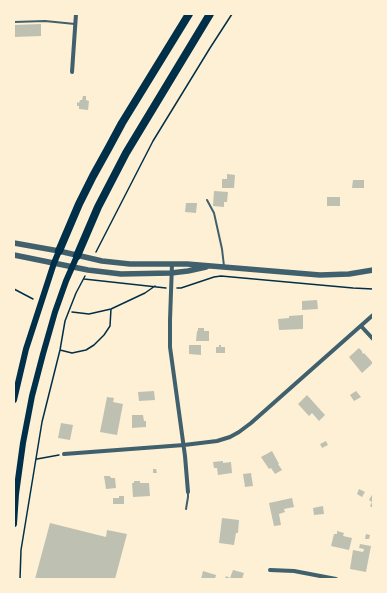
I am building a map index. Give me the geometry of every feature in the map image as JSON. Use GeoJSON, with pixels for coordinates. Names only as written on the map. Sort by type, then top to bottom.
{"type":"FeatureCollection","features":[{"type":"Feature","properties":{"kind":"highway"},"geometry":{"type":"LineString","coordinates":[[59,251],[82,197],[122,123],[189,14]]}},
{"type":"Feature","properties":{"kind":"highway"},"geometry":{"type":"LineString","coordinates":[[77,256],[98,207],[126,153],[210,14]]}},
{"type":"Feature","properties":{"kind":"main road"},"geometry":{"type":"LineString","coordinates":[[14,400],[26,349],[59,251]]}},
{"type":"Feature","properties":{"kind":"main road"},"geometry":{"type":"LineString","coordinates":[[14,524],[16,494],[23,443],[32,396],[55,312],[77,256]]}},
{"type":"Feature","properties":{"kind":"street"},"geometry":{"type":"LineString","coordinates":[[72,72],[76,14]]}},
{"type":"Feature","properties":{"kind":"street"},"geometry":{"type":"LineString","coordinates":[[14,243],[93,259],[130,264],[187,264],[320,275],[350,274],[373,270]]}},
{"type":"Feature","properties":{"kind":"street"},"geometry":{"type":"LineString","coordinates":[[14,255],[88,270],[121,274],[171,273],[212,266]]}},
{"type":"Feature","properties":{"kind":"street"},"geometry":{"type":"LineString","coordinates":[[172,264],[170,347],[184,445],[188,492]]}},
{"type":"Feature","properties":{"kind":"street"},"geometry":{"type":"LineString","coordinates":[[64,454],[184,445],[217,441],[230,437],[251,423],[373,315]]}},
{"type":"Feature","properties":{"kind":"street"},"geometry":{"type":"LineString","coordinates":[[361,326],[373,339]]}},
{"type":"Feature","properties":{"kind":"street"},"geometry":{"type":"LineString","coordinates":[[270,570],[294,571],[336,579]]}},
{"type":"Feature","properties":{"kind":"lane"},"geometry":{"type":"LineString","coordinates":[[14,22],[44,21],[75,24]]}},
{"type":"Feature","properties":{"kind":"lane"},"geometry":{"type":"LineString","coordinates":[[206,200],[214,213],[222,249],[224,267]]}},
{"type":"Feature","properties":{"kind":"lane"},"geometry":{"type":"LineString","coordinates":[[186,509],[188,492]]}},
{"type":"Feature","properties":{"kind":"path"},"geometry":{"type":"LineString","coordinates":[[93,259],[153,141],[232,14]]}},
{"type":"Feature","properties":{"kind":"path"},"geometry":{"type":"LineString","coordinates":[[20,579],[21,550],[42,422],[60,350],[65,321],[76,293],[88,270]]}},
{"type":"Feature","properties":{"kind":"path"},"geometry":{"type":"LineString","coordinates":[[84,279],[171,289],[181,288],[221,276],[373,289]]}},
{"type":"Feature","properties":{"kind":"path"},"geometry":{"type":"LineString","coordinates":[[72,312],[89,314],[111,308],[145,293],[155,286]]}},
{"type":"Feature","properties":{"kind":"path"},"geometry":{"type":"LineString","coordinates":[[14,289],[33,298]]}},
{"type":"Feature","properties":{"kind":"path"},"geometry":{"type":"LineString","coordinates":[[60,350],[72,353],[86,350],[94,345],[104,335],[110,326],[111,308]]}},
{"type":"Feature","properties":{"kind":"path"},"geometry":{"type":"LineString","coordinates":[[36,459],[64,454]]}},
{"type":"Feature","properties":{"kind":"building"},"geometry":{"type":"Polygon","coordinates":[[[41,24],[41,36],[14,37],[14,25],[41,24]]]}},
{"type":"Feature","properties":{"kind":"building"},"geometry":{"type":"Polygon","coordinates":[[[83,96],[86,96],[86,100],[89,101],[88,110],[79,109],[79,106],[77,106],[77,102],[79,103],[80,100],[82,100],[83,96]]]}},
{"type":"Feature","properties":{"kind":"building"},"geometry":{"type":"Polygon","coordinates":[[[227,174],[235,175],[234,188],[222,188],[222,179],[227,179],[227,174]]]}},
{"type":"Feature","properties":{"kind":"building"},"geometry":{"type":"Polygon","coordinates":[[[353,180],[364,180],[364,188],[352,188],[353,180]]]}},
{"type":"Feature","properties":{"kind":"building"},"geometry":{"type":"Polygon","coordinates":[[[214,191],[228,192],[227,202],[224,202],[224,207],[213,206],[214,191]]]}},
{"type":"Feature","properties":{"kind":"building"},"geometry":{"type":"Polygon","coordinates":[[[327,197],[340,197],[340,206],[327,206],[327,197]]]}},
{"type":"Feature","properties":{"kind":"building"},"geometry":{"type":"Polygon","coordinates":[[[186,203],[197,203],[196,213],[185,212],[186,203]]]}},
{"type":"Feature","properties":{"kind":"building"},"geometry":{"type":"Polygon","coordinates":[[[317,300],[318,309],[302,310],[302,301],[317,300]]]}},
{"type":"Feature","properties":{"kind":"building"},"geometry":{"type":"Polygon","coordinates":[[[303,315],[303,329],[279,330],[278,319],[289,318],[289,316],[303,315]]]}},
{"type":"Feature","properties":{"kind":"building"},"geometry":{"type":"Polygon","coordinates":[[[198,328],[204,328],[204,331],[209,331],[209,341],[196,341],[198,328]]]}},
{"type":"Feature","properties":{"kind":"building"},"geometry":{"type":"Polygon","coordinates":[[[189,345],[201,345],[201,355],[189,354],[189,345]]]}},
{"type":"Feature","properties":{"kind":"building"},"geometry":{"type":"Polygon","coordinates":[[[219,345],[221,345],[221,347],[225,347],[225,353],[216,353],[216,347],[219,347],[219,345]]]}},
{"type":"Feature","properties":{"kind":"building"},"geometry":{"type":"Polygon","coordinates":[[[359,348],[373,363],[362,373],[349,357],[359,348]]]}},
{"type":"Feature","properties":{"kind":"building"},"geometry":{"type":"Polygon","coordinates":[[[154,391],[155,400],[139,401],[138,392],[154,391]]]}},
{"type":"Feature","properties":{"kind":"building"},"geometry":{"type":"Polygon","coordinates":[[[356,391],[361,397],[354,401],[350,395],[356,391]]]}},
{"type":"Feature","properties":{"kind":"building"},"geometry":{"type":"Polygon","coordinates":[[[307,395],[325,415],[319,421],[312,413],[309,416],[298,404],[307,395]]]}},
{"type":"Feature","properties":{"kind":"building"},"geometry":{"type":"Polygon","coordinates":[[[107,397],[114,398],[113,402],[123,404],[117,435],[100,432],[107,397]]]}},
{"type":"Feature","properties":{"kind":"building"},"geometry":{"type":"Polygon","coordinates":[[[132,415],[143,415],[144,421],[146,421],[146,427],[132,428],[132,415]]]}},
{"type":"Feature","properties":{"kind":"building"},"geometry":{"type":"Polygon","coordinates":[[[61,423],[73,425],[70,440],[58,438],[61,423]]]}},
{"type":"Feature","properties":{"kind":"building"},"geometry":{"type":"Polygon","coordinates":[[[326,441],[328,445],[322,448],[320,444],[326,441]]]}},
{"type":"Feature","properties":{"kind":"building"},"geometry":{"type":"Polygon","coordinates":[[[272,451],[282,470],[275,474],[271,468],[269,469],[261,457],[272,451]]]}},
{"type":"Feature","properties":{"kind":"building"},"geometry":{"type":"Polygon","coordinates":[[[223,461],[223,463],[231,462],[232,473],[218,475],[217,468],[214,468],[213,462],[223,461]]]}},
{"type":"Feature","properties":{"kind":"building"},"geometry":{"type":"Polygon","coordinates":[[[153,469],[156,469],[157,473],[153,473],[153,469]]]}},
{"type":"Feature","properties":{"kind":"building"},"geometry":{"type":"Polygon","coordinates":[[[251,473],[253,486],[245,487],[243,474],[251,473]]]}},
{"type":"Feature","properties":{"kind":"building"},"geometry":{"type":"Polygon","coordinates":[[[104,476],[115,478],[116,488],[106,489],[104,476]]]}},
{"type":"Feature","properties":{"kind":"building"},"geometry":{"type":"Polygon","coordinates":[[[134,481],[149,483],[150,496],[133,497],[132,483],[134,483],[134,481]]]}},
{"type":"Feature","properties":{"kind":"building"},"geometry":{"type":"Polygon","coordinates":[[[359,489],[365,492],[362,497],[357,494],[359,489]]]}},
{"type":"Feature","properties":{"kind":"building"},"geometry":{"type":"Polygon","coordinates":[[[373,493],[373,508],[370,506],[372,502],[369,500],[373,493]]]}},
{"type":"Feature","properties":{"kind":"building"},"geometry":{"type":"Polygon","coordinates":[[[119,496],[124,496],[124,504],[113,504],[113,498],[119,498],[119,496]]]}},
{"type":"Feature","properties":{"kind":"building"},"geometry":{"type":"Polygon","coordinates":[[[292,498],[294,507],[284,509],[285,512],[279,514],[281,525],[274,526],[269,503],[292,498]]]}},
{"type":"Feature","properties":{"kind":"building"},"geometry":{"type":"Polygon","coordinates":[[[323,506],[324,514],[314,515],[313,508],[323,506]]]}},
{"type":"Feature","properties":{"kind":"building"},"geometry":{"type":"Polygon","coordinates":[[[222,518],[239,520],[238,533],[236,533],[234,545],[219,543],[222,518]]]}},
{"type":"Feature","properties":{"kind":"building"},"geometry":{"type":"Polygon","coordinates":[[[50,523],[106,537],[107,530],[127,534],[115,579],[35,579],[50,523]]]}},
{"type":"Feature","properties":{"kind":"building"},"geometry":{"type":"Polygon","coordinates":[[[337,531],[344,533],[343,536],[352,538],[349,550],[331,546],[334,534],[337,534],[337,531]]]}},
{"type":"Feature","properties":{"kind":"building"},"geometry":{"type":"Polygon","coordinates":[[[366,534],[370,535],[369,539],[365,539],[366,534]]]}},
{"type":"Feature","properties":{"kind":"building"},"geometry":{"type":"Polygon","coordinates":[[[360,544],[371,546],[366,572],[350,569],[353,550],[363,552],[364,549],[359,548],[360,544]]]}},
{"type":"Feature","properties":{"kind":"building"},"geometry":{"type":"Polygon","coordinates":[[[233,570],[244,573],[242,579],[225,579],[226,576],[230,578],[233,570]]]}},
{"type":"Feature","properties":{"kind":"building"},"geometry":{"type":"Polygon","coordinates":[[[203,571],[216,575],[215,579],[201,579],[203,571]]]}}]}
